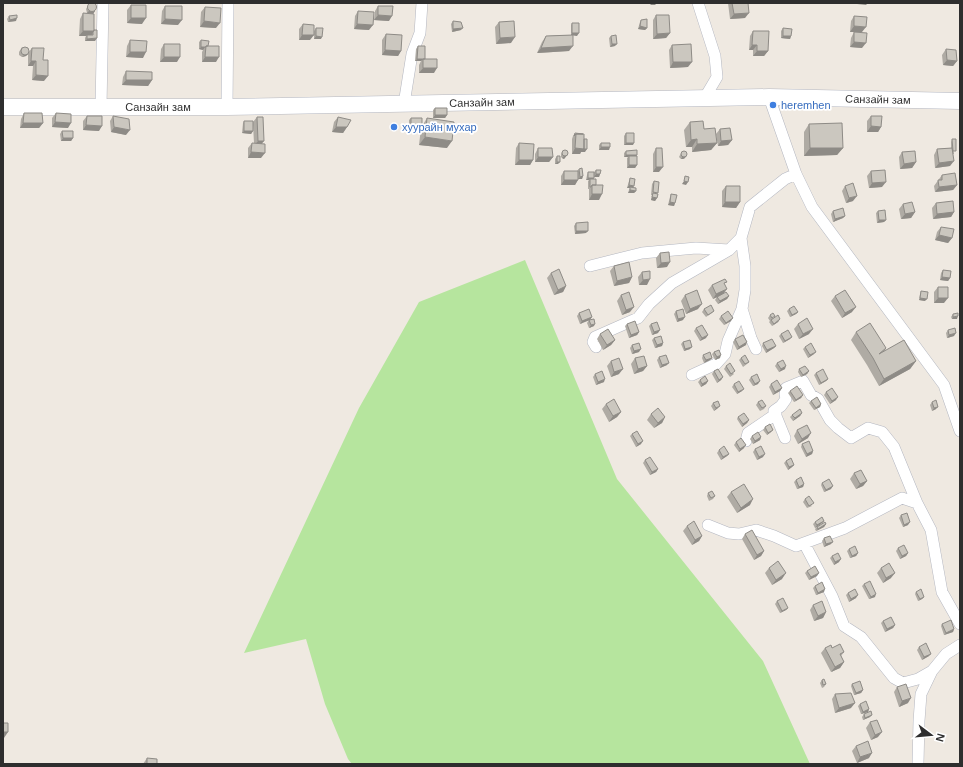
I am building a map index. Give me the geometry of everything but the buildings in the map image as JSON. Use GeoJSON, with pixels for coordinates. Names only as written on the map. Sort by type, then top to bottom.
{"type":"FeatureCollection","features":[{"type":"Feature","properties":{"kind":"main road","name":"Санзайн зам"},"geometry":{"type":"LineString","coordinates":[[3,107],[227,107],[768,97],[960,101]]}},
{"type":"Feature","properties":{"kind":"street"},"geometry":{"type":"LineString","coordinates":[[101,107],[103,3]]}},
{"type":"Feature","properties":{"kind":"street"},"geometry":{"type":"LineString","coordinates":[[227,107],[228,3]]}},
{"type":"Feature","properties":{"kind":"street"},"geometry":{"type":"LineString","coordinates":[[404,104],[412,54],[420,33],[422,3]]}},
{"type":"Feature","properties":{"kind":"street"},"geometry":{"type":"LineString","coordinates":[[698,3],[715,56],[718,77],[704,99]]}},
{"type":"Feature","properties":{"kind":"street"},"geometry":{"type":"LineString","coordinates":[[768,97],[796,174],[812,207],[944,385],[956,408],[960,431]]}},
{"type":"Feature","properties":{"kind":"street"},"geometry":{"type":"LineString","coordinates":[[692,375],[716,364],[725,354],[728,341],[742,309],[745,290],[745,272],[741,238],[750,207],[785,179],[796,174]]}},
{"type":"Feature","properties":{"kind":"street"},"geometry":{"type":"LineString","coordinates":[[596,347],[593,342],[595,337],[638,318],[649,304],[672,284],[729,250],[741,238]]}},
{"type":"Feature","properties":{"kind":"street"},"geometry":{"type":"LineString","coordinates":[[590,266],[642,253],[696,248],[729,250]]}},
{"type":"Feature","properties":{"kind":"street"},"geometry":{"type":"LineString","coordinates":[[742,309],[756,349]]}},
{"type":"Feature","properties":{"kind":"street"},"geometry":{"type":"LineString","coordinates":[[785,438],[774,411],[782,406],[786,399],[786,388],[803,381],[811,395],[818,399],[830,420],[851,438],[868,428],[882,432],[894,447],[917,503],[931,530],[942,592],[960,624]]}},
{"type":"Feature","properties":{"kind":"street"},"geometry":{"type":"LineString","coordinates":[[746,441],[748,433],[776,414]]}},
{"type":"Feature","properties":{"kind":"street"},"geometry":{"type":"LineString","coordinates":[[708,525],[728,534],[739,534],[756,530],[796,546],[845,528],[902,498],[917,503]]}},
{"type":"Feature","properties":{"kind":"street"},"geometry":{"type":"LineString","coordinates":[[804,543],[832,596],[844,626],[861,637],[894,678],[903,683],[918,679],[932,671]]}},
{"type":"Feature","properties":{"kind":"street"},"geometry":{"type":"LineString","coordinates":[[918,764],[921,694],[932,671],[946,654],[960,645]]}},
{"type":"Feature","properties":{"kind":"green space"},"geometry":{"type":"Polygon","coordinates":[[[525,260],[617,479],[763,661],[810,764],[352,764],[348,759],[325,704],[306,639],[244,653],[359,408],[419,302],[525,260]]]}},
{"type":"Feature","properties":{"kind":"place","name":"heremhen"},"geometry":{"type":"Point","coordinates":[773,105]}},
{"type":"Feature","properties":{"kind":"place","name":"хуурайн мухар"},"geometry":{"type":"Point","coordinates":[394,127]}}]}
